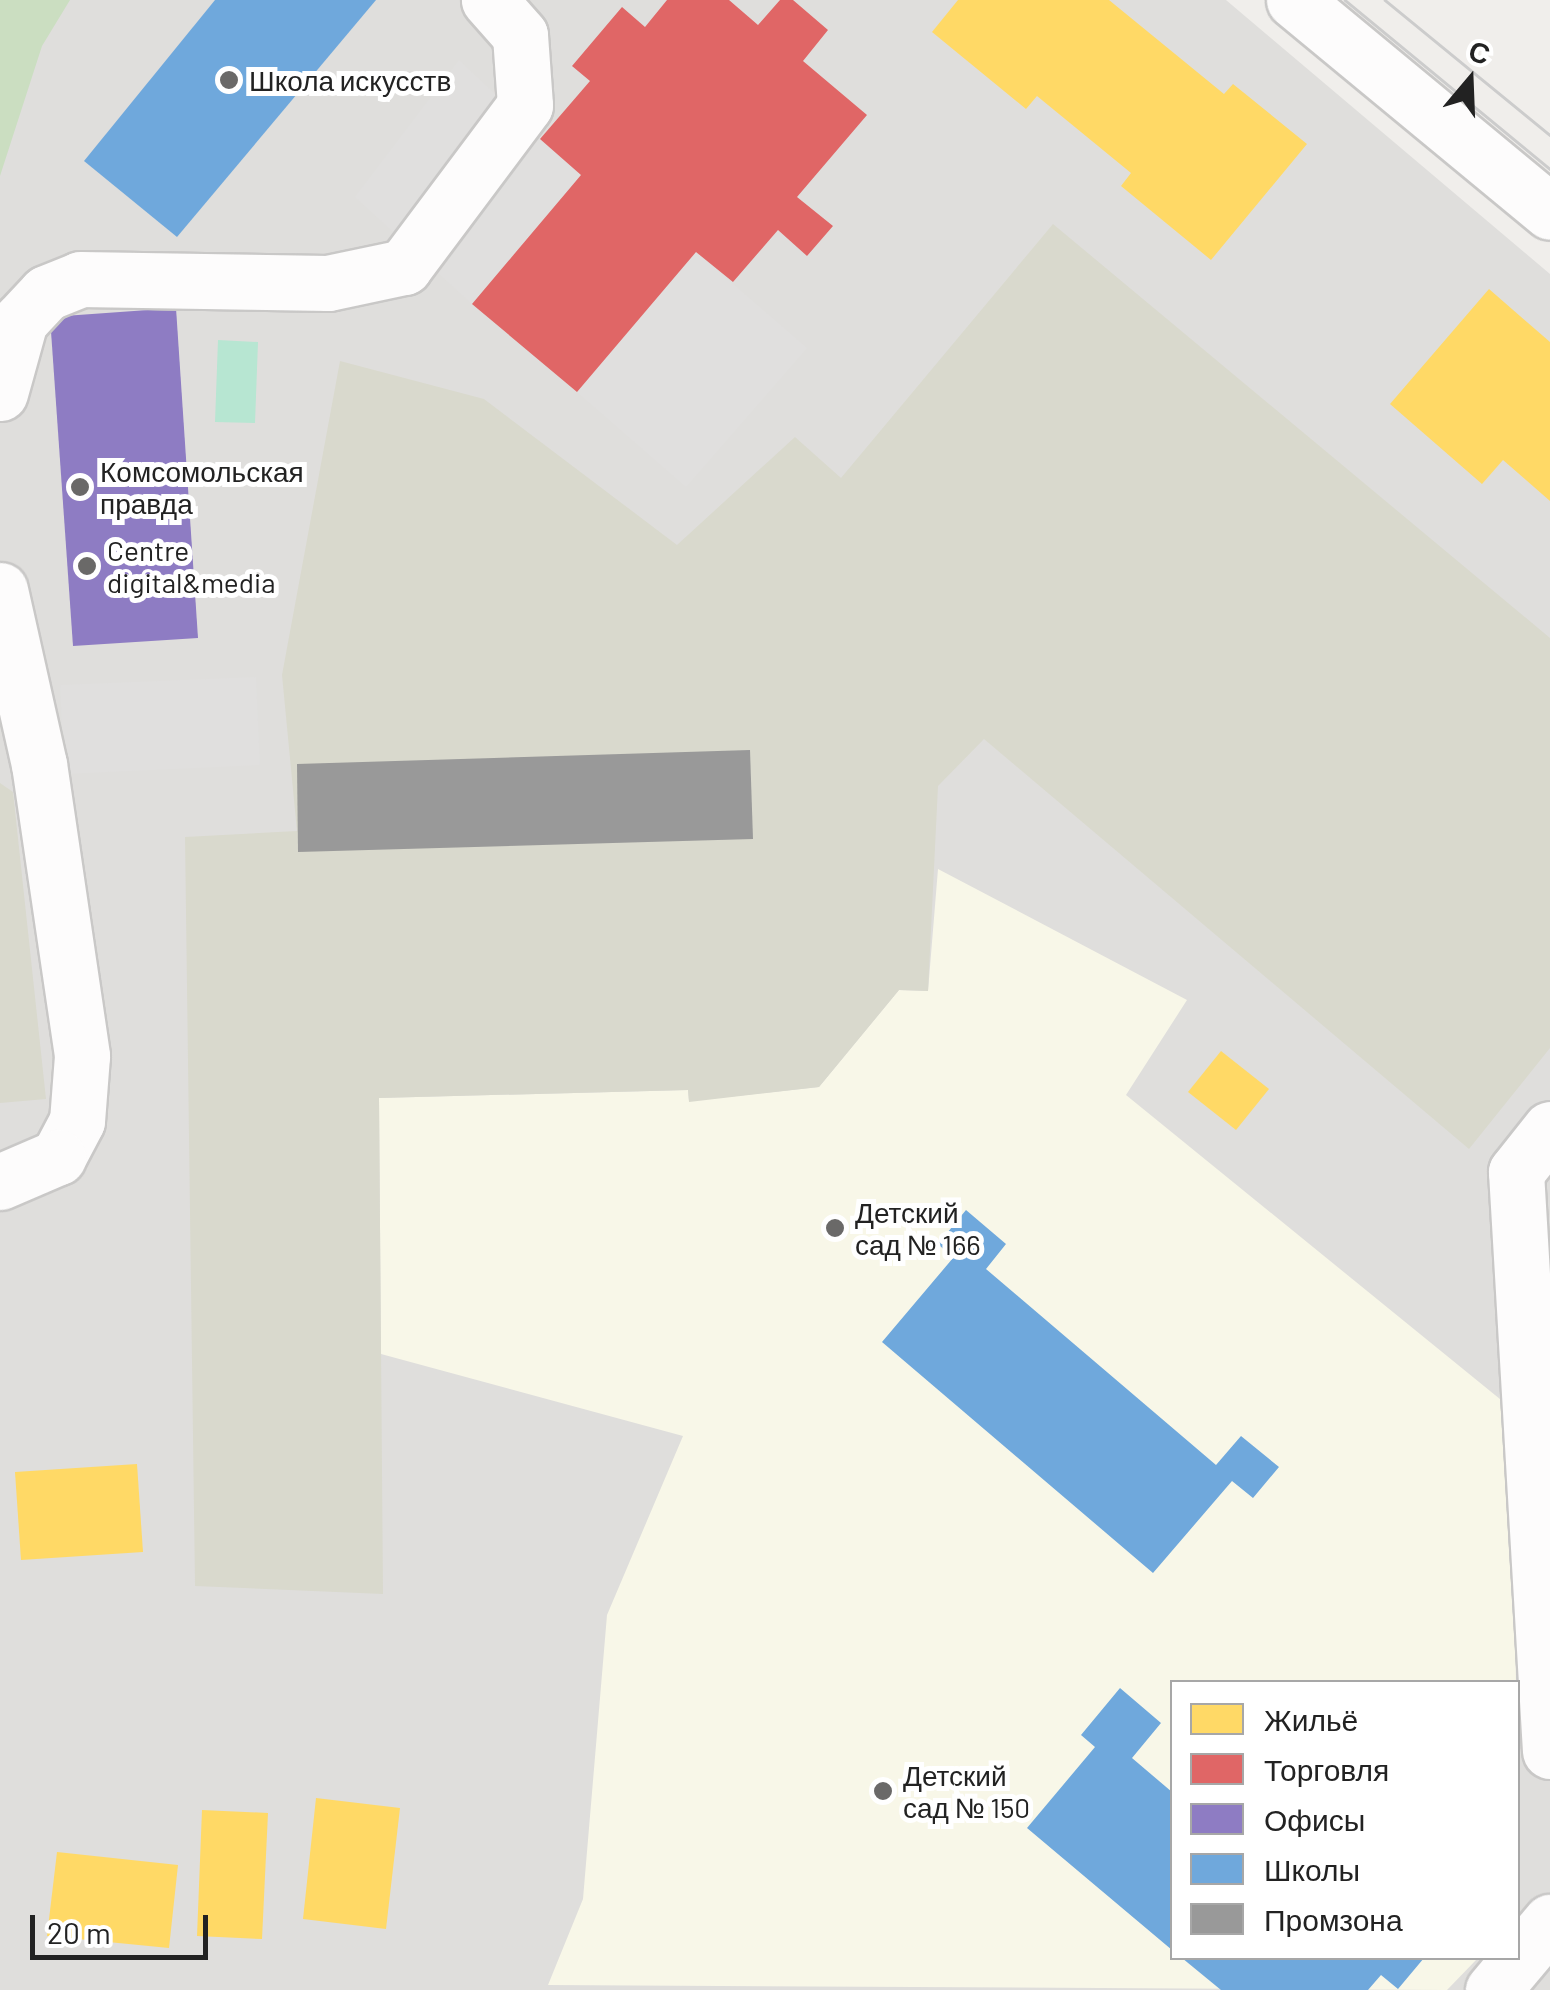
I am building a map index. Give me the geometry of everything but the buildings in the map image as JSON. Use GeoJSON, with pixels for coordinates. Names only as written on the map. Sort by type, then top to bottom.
{"type":"FeatureCollection","features":[{"type":"Feature","properties":{"kind":"street"},"geometry":{"type":"LineString","coordinates":[[0,393],[20,321],[46,293],[80,280],[328,284],[404,267],[525,105],[520,35],[489,0]]}},
{"type":"Feature","properties":{"kind":"street"},"geometry":{"type":"LineString","coordinates":[[1294,0],[1550,212]]}},
{"type":"Feature","properties":{"kind":"street"},"geometry":{"type":"LineString","coordinates":[[0,590],[62,905],[82,1056],[78,1120],[58,1157],[0,1182]]}},
{"type":"Feature","properties":{"kind":"street"},"geometry":{"type":"LineString","coordinates":[[1550,1129],[1516,1172],[1550,1751]]}},
{"type":"Feature","properties":{"kind":"street"},"geometry":{"type":"LineString","coordinates":[[1520,1957],[1550,1922]]}},
{"type":"Feature","properties":{"kind":"street"},"geometry":{"type":"LineString","coordinates":[[1492,1990],[1518,1960]]}},
{"type":"Feature","properties":{"kind":"shaded area"},"geometry":{"type":"Polygon","coordinates":[[[0,0],[1226,0],[1550,274],[1550,1990],[0,1990],[0,0]]]}},
{"type":"Feature","properties":{"kind":"shaded area"},"geometry":{"type":"Polygon","coordinates":[[[459,60],[581,175],[472,304],[355,197],[459,60]]]}},
{"type":"Feature","properties":{"kind":"shaded area"},"geometry":{"type":"Polygon","coordinates":[[[1053,224],[1550,638],[1550,1048],[1469,1149],[984,739],[938,786],[928,991],[899,990],[819,1087],[689,1102],[688,1090],[379,1098],[383,1594],[195,1586],[185,837],[297,831],[282,675],[340,361],[484,399],[677,545],[795,437],[841,478],[1053,224]]]}},
{"type":"Feature","properties":{"kind":"shaded area"},"geometry":{"type":"Polygon","coordinates":[[[696,252],[807,348],[686,487],[577,392],[696,252]]]}},
{"type":"Feature","properties":{"kind":"shaded area"},"geometry":{"type":"Polygon","coordinates":[[[256,677],[260,765],[64,774],[60,685],[256,677]]]}},
{"type":"Feature","properties":{"kind":"shaded area"},"geometry":{"type":"Polygon","coordinates":[[[0,783],[13,792],[46,1099],[0,1103],[0,783]]]}},
{"type":"Feature","properties":{"kind":"shaded area","name":"Детский сад № 166"},"geometry":{"type":"Polygon","coordinates":[[[938,869],[1187,1000],[1126,1095],[1511,1408],[1516,1680],[1170,1680],[1170,1960],[1476,1960],[1447,1990],[548,1985],[583,1899],[607,1615],[683,1436],[381,1354],[379,1098],[688,1090],[689,1101],[819,1087],[899,990],[928,991],[938,869]]]}},
{"type":"Feature","properties":{"kind":"green space"},"geometry":{"type":"Polygon","coordinates":[[[0,0],[70,0],[42,46],[0,176],[0,0]]]}},
{"type":"Feature","properties":{"kind":"green space"},"geometry":{"type":"Polygon","coordinates":[[[218,340],[258,342],[255,423],[215,422],[218,340]]]}},
{"type":"Feature","properties":{"kind":"tram line"},"geometry":{"type":"LineString","coordinates":[[1345,0],[1550,169]]}},
{"type":"Feature","properties":{"kind":"tram line"},"geometry":{"type":"LineString","coordinates":[[1385,0],[1550,135]]}},
{"type":"Feature","properties":{"kind":"place","name":"Школа искусств"},"geometry":{"type":"Point","coordinates":[229,80]}},
{"type":"Feature","properties":{"kind":"place","name":"Комсомольская правда"},"geometry":{"type":"Point","coordinates":[80,487]}},
{"type":"Feature","properties":{"kind":"place","name":"Centre digital&media"},"geometry":{"type":"Point","coordinates":[87,566]}},
{"type":"Feature","properties":{"kind":"place","name":"Детский сад № 166"},"geometry":{"type":"Point","coordinates":[835,1228]}},
{"type":"Feature","properties":{"kind":"place","name":"Детский сад № 150"},"geometry":{"type":"Point","coordinates":[883,1791]}}]}
